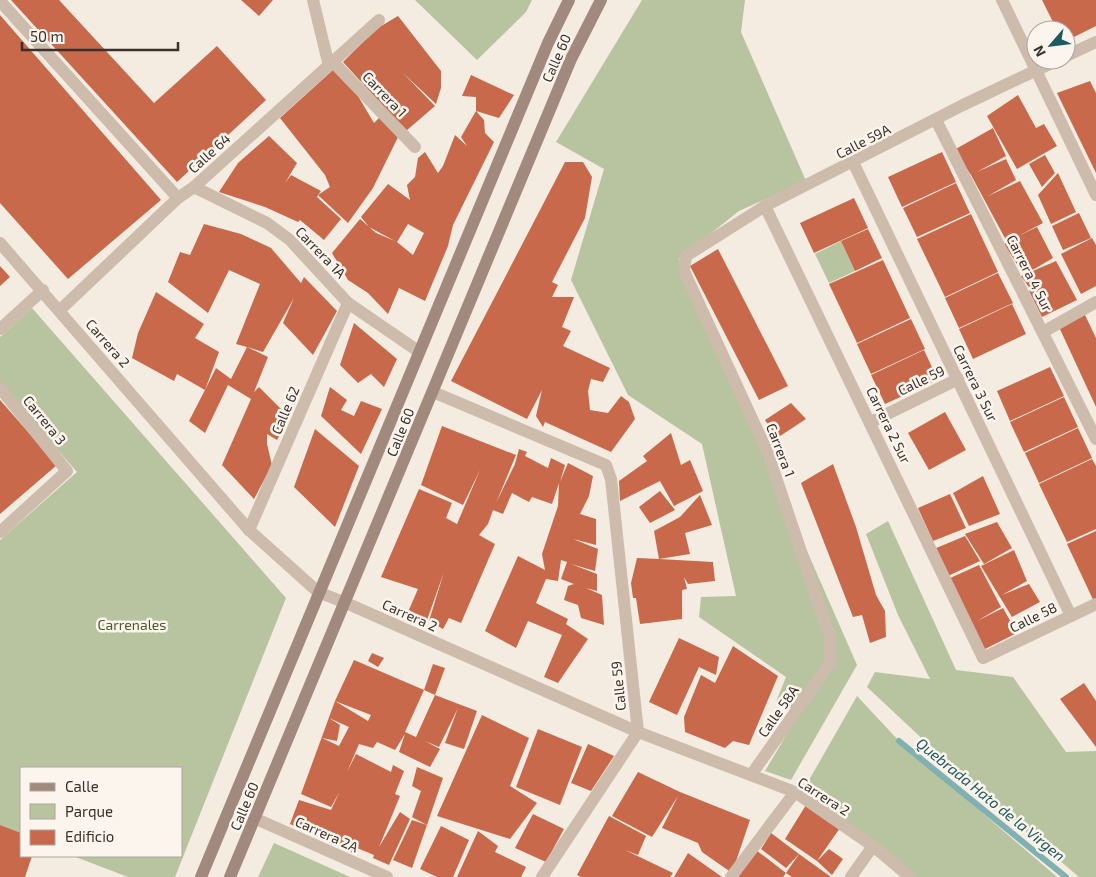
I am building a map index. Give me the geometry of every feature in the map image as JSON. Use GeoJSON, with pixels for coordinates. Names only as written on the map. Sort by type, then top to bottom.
{"type":"FeatureCollection","features":[{"type":"Feature","properties":{"kind":"main road","name":"Calle 60"},"geometry":{"type":"LineString","coordinates":[[200,877],[418,351],[568,0]]}},
{"type":"Feature","properties":{"kind":"main road","name":"Calle 60"},"geometry":{"type":"LineString","coordinates":[[230,877],[346,603],[571,60],[601,0]]}},
{"type":"Feature","properties":{"kind":"street"},"geometry":{"type":"LineString","coordinates":[[313,0],[331,64]]}},
{"type":"Feature","properties":{"kind":"street"},"geometry":{"type":"LineString","coordinates":[[1002,0],[1026,49]]}},
{"type":"Feature","properties":{"kind":"street"},"geometry":{"type":"LineString","coordinates":[[0,1],[178,198]]}},
{"type":"Feature","properties":{"kind":"street","name":"Calle 64"},"geometry":{"type":"LineString","coordinates":[[60,310],[178,198],[194,187],[379,20]]}},
{"type":"Feature","properties":{"kind":"street"},"geometry":{"type":"LineString","coordinates":[[1076,51],[1096,42]]}},
{"type":"Feature","properties":{"kind":"street","name":"Carrera 1"},"geometry":{"type":"LineString","coordinates":[[331,64],[416,147]]}},
{"type":"Feature","properties":{"kind":"street"},"geometry":{"type":"LineString","coordinates":[[1036,70],[1096,195]]}},
{"type":"Feature","properties":{"kind":"street","name":"Calle 59A"},"geometry":{"type":"LineString","coordinates":[[686,256],[765,206],[1036,70]]}},
{"type":"Feature","properties":{"kind":"street","name":"Carrera 4 Sur"},"geometry":{"type":"LineString","coordinates":[[936,120],[1096,440]]}},
{"type":"Feature","properties":{"kind":"street","name":"Carrera 3 Sur"},"geometry":{"type":"LineString","coordinates":[[853,162],[1071,616]]}},
{"type":"Feature","properties":{"kind":"street","name":"Carrera 1A"},"geometry":{"type":"LineString","coordinates":[[194,187],[268,223],[290,240],[348,303],[418,351]]}},
{"type":"Feature","properties":{"kind":"street","name":"Carrera 2 Sur"},"geometry":{"type":"LineString","coordinates":[[765,206],[871,422],[983,658]]}},
{"type":"Feature","properties":{"kind":"street","name":"Carrera 2"},"geometry":{"type":"LineString","coordinates":[[0,243],[43,290],[250,530],[318,592],[638,732],[795,792],[873,846],[910,877]]}},
{"type":"Feature","properties":{"kind":"street","name":"Carrera 1"},"geometry":{"type":"LineString","coordinates":[[686,256],[684,270],[767,451],[830,637],[830,663]]}},
{"type":"Feature","properties":{"kind":"street"},"geometry":{"type":"LineString","coordinates":[[0,329],[43,290]]}},
{"type":"Feature","properties":{"kind":"street"},"geometry":{"type":"LineString","coordinates":[[1043,332],[1096,302]]}},
{"type":"Feature","properties":{"kind":"street","name":"Calle 62"},"geometry":{"type":"LineString","coordinates":[[250,530],[348,303]]}},
{"type":"Feature","properties":{"kind":"street","name":"Calle 59"},"geometry":{"type":"LineString","coordinates":[[871,422],[958,379]]}},
{"type":"Feature","properties":{"kind":"street","name":"Carrera 3"},"geometry":{"type":"LineString","coordinates":[[0,388],[67,471],[0,532]]}},
{"type":"Feature","properties":{"kind":"street","name":"Calle 59"},"geometry":{"type":"LineString","coordinates":[[433,392],[606,465],[611,479],[638,732]]}},
{"type":"Feature","properties":{"kind":"street","name":"Calle 58"},"geometry":{"type":"LineString","coordinates":[[983,658],[1096,604]]}},
{"type":"Feature","properties":{"kind":"street","name":"Calle 58A"},"geometry":{"type":"LineString","coordinates":[[751,775],[830,663]]}},
{"type":"Feature","properties":{"kind":"street"},"geometry":{"type":"LineString","coordinates":[[542,877],[638,732]]}},
{"type":"Feature","properties":{"kind":"street"},"geometry":{"type":"LineString","coordinates":[[731,877],[795,792]]}},
{"type":"Feature","properties":{"kind":"street","name":"Carrera 2A"},"geometry":{"type":"LineString","coordinates":[[254,818],[387,877]]}},
{"type":"Feature","properties":{"kind":"street"},"geometry":{"type":"LineString","coordinates":[[851,877],[873,846]]}},
{"type":"Feature","properties":{"kind":"green space"},"geometry":{"type":"Polygon","coordinates":[[[415,0],[532,0],[526,12],[477,60],[415,0]]]}},
{"type":"Feature","properties":{"kind":"green space"},"geometry":{"type":"Polygon","coordinates":[[[642,0],[745,0],[741,32],[806,181],[739,211],[679,259],[857,665],[791,780],[765,771],[800,712],[776,702],[786,677],[699,617],[701,597],[736,596],[702,444],[628,395],[571,280],[604,169],[556,142],[642,0]]]}},
{"type":"Feature","properties":{"kind":"green space"},"geometry":{"type":"Polygon","coordinates":[[[841,241],[855,271],[829,283],[815,254],[841,241]]]}},
{"type":"Feature","properties":{"kind":"green space","name":"Carrenales"},"geometry":{"type":"Polygon","coordinates":[[[32,308],[286,598],[175,877],[128,877],[76,857],[182,857],[182,767],[20,767],[20,834],[0,825],[0,540],[77,472],[0,384],[0,337],[32,308]]]}},
{"type":"Feature","properties":{"kind":"green space"},"geometry":{"type":"Polygon","coordinates":[[[888,521],[956,670],[1013,677],[1066,752],[1096,751],[1096,877],[1079,877],[977,790],[867,687],[875,672],[930,679],[898,615],[866,534],[888,521]]]}},
{"type":"Feature","properties":{"kind":"green space"},"geometry":{"type":"Polygon","coordinates":[[[857,696],[899,741],[1057,877],[915,877],[804,789],[857,696]]]}},
{"type":"Feature","properties":{"kind":"green space"},"geometry":{"type":"Polygon","coordinates":[[[274,843],[350,877],[258,877],[274,843]]]}},
{"type":"Feature","properties":{"kind":"building"},"geometry":{"type":"Polygon","coordinates":[[[11,0],[59,0],[154,103],[217,46],[266,100],[177,182],[11,0]]]}},
{"type":"Feature","properties":{"kind":"building"},"geometry":{"type":"Polygon","coordinates":[[[241,0],[273,0],[259,16],[241,0]]]}},
{"type":"Feature","properties":{"kind":"building"},"geometry":{"type":"Polygon","coordinates":[[[1042,0],[1096,0],[1096,26],[1076,36],[1076,20],[1052,20],[1042,0]]]}},
{"type":"Feature","properties":{"kind":"building"},"geometry":{"type":"Polygon","coordinates":[[[0,15],[161,200],[68,279],[0,203],[0,15]]]}},
{"type":"Feature","properties":{"kind":"building"},"geometry":{"type":"Polygon","coordinates":[[[398,16],[441,71],[441,88],[436,104],[403,73],[435,106],[406,131],[343,62],[376,29],[398,16]]]}},
{"type":"Feature","properties":{"kind":"building"},"geometry":{"type":"Polygon","coordinates":[[[334,69],[358,96],[374,123],[383,114],[399,135],[373,188],[348,223],[318,195],[330,187],[325,175],[280,118],[334,69]]]}},
{"type":"Feature","properties":{"kind":"building"},"geometry":{"type":"Polygon","coordinates":[[[471,75],[514,95],[499,118],[476,111],[476,97],[462,96],[471,75]]]}},
{"type":"Feature","properties":{"kind":"building"},"geometry":{"type":"Polygon","coordinates":[[[1090,81],[1096,93],[1096,173],[1057,93],[1090,81]]]}},
{"type":"Feature","properties":{"kind":"building"},"geometry":{"type":"Polygon","coordinates":[[[1018,95],[1036,128],[1044,124],[1057,146],[1017,169],[987,116],[1018,95]]]}},
{"type":"Feature","properties":{"kind":"building"},"geometry":{"type":"Polygon","coordinates":[[[476,111],[484,120],[485,133],[494,142],[453,225],[448,246],[425,301],[399,288],[388,314],[368,293],[348,280],[332,253],[360,219],[369,227],[361,217],[388,184],[410,200],[407,185],[415,177],[418,158],[425,152],[438,173],[443,166],[455,135],[467,146],[461,137],[476,111]],[[408,224],[397,242],[413,255],[424,233],[408,224]],[[369,227],[376,233],[395,241],[369,227]]]}},
{"type":"Feature","properties":{"kind":"building"},"geometry":{"type":"Polygon","coordinates":[[[993,128],[1006,156],[977,172],[1006,159],[1016,180],[988,196],[1020,181],[1043,223],[1018,236],[1037,227],[1053,258],[1024,275],[1004,244],[1007,242],[971,175],[954,150],[993,128]]]}},
{"type":"Feature","properties":{"kind":"building"},"geometry":{"type":"Polygon","coordinates":[[[269,136],[297,163],[285,183],[291,175],[321,191],[317,197],[341,219],[324,240],[300,220],[298,222],[265,207],[219,192],[238,163],[269,136]]]}},
{"type":"Feature","properties":{"kind":"building"},"geometry":{"type":"Polygon","coordinates":[[[942,152],[956,182],[902,207],[888,177],[942,152]]]}},
{"type":"Feature","properties":{"kind":"building"},"geometry":{"type":"Polygon","coordinates":[[[1045,155],[1055,173],[1042,187],[1029,164],[1045,155]]]}},
{"type":"Feature","properties":{"kind":"building"},"geometry":{"type":"Polygon","coordinates":[[[565,162],[583,162],[592,177],[585,218],[552,282],[558,285],[552,297],[574,297],[562,327],[571,331],[563,346],[610,368],[603,382],[591,379],[588,391],[590,410],[608,413],[621,396],[629,402],[635,419],[611,452],[545,422],[543,427],[536,416],[542,390],[527,419],[451,381],[565,162]]]}},
{"type":"Feature","properties":{"kind":"building"},"geometry":{"type":"Polygon","coordinates":[[[1058,173],[1076,212],[1051,224],[1038,195],[1058,173]]]}},
{"type":"Feature","properties":{"kind":"building"},"geometry":{"type":"Polygon","coordinates":[[[956,183],[970,213],[917,237],[903,208],[956,183]]]}},
{"type":"Feature","properties":{"kind":"building"},"geometry":{"type":"Polygon","coordinates":[[[854,198],[868,228],[814,253],[800,223],[854,198]]]}},
{"type":"Feature","properties":{"kind":"building"},"geometry":{"type":"Polygon","coordinates":[[[1079,213],[1091,238],[1063,250],[1052,226],[1079,213]]]}},
{"type":"Feature","properties":{"kind":"building"},"geometry":{"type":"Polygon","coordinates":[[[971,214],[998,272],[945,297],[917,239],[971,214]]]}},
{"type":"Feature","properties":{"kind":"building"},"geometry":{"type":"Polygon","coordinates":[[[204,224],[241,234],[271,248],[301,283],[304,277],[337,311],[313,355],[283,323],[294,298],[263,352],[236,344],[260,284],[229,270],[208,313],[168,282],[180,252],[190,255],[204,224]]]}},
{"type":"Feature","properties":{"kind":"building"},"geometry":{"type":"Polygon","coordinates":[[[868,229],[882,258],[855,271],[841,241],[868,229]]]}},
{"type":"Feature","properties":{"kind":"building"},"geometry":{"type":"Polygon","coordinates":[[[1092,238],[1096,245],[1096,286],[1081,294],[1061,254],[1092,238]]]}},
{"type":"Feature","properties":{"kind":"building"},"geometry":{"type":"Polygon","coordinates":[[[718,249],[788,386],[759,400],[690,266],[718,249]]]}},
{"type":"Feature","properties":{"kind":"building"},"geometry":{"type":"Polygon","coordinates":[[[883,260],[910,318],[857,343],[829,284],[883,260]]]}},
{"type":"Feature","properties":{"kind":"building"},"geometry":{"type":"Polygon","coordinates":[[[1056,261],[1077,300],[1042,317],[1029,291],[1031,290],[1021,276],[1056,261]]]}},
{"type":"Feature","properties":{"kind":"building"},"geometry":{"type":"Polygon","coordinates":[[[0,266],[10,277],[0,286],[0,266]]]}},
{"type":"Feature","properties":{"kind":"building"},"geometry":{"type":"Polygon","coordinates":[[[998,273],[1013,303],[959,328],[945,298],[998,273]]]}},
{"type":"Feature","properties":{"kind":"building"},"geometry":{"type":"Polygon","coordinates":[[[156,292],[204,324],[195,338],[219,352],[205,390],[177,374],[174,381],[132,358],[138,333],[156,292]]]}},
{"type":"Feature","properties":{"kind":"building"},"geometry":{"type":"Polygon","coordinates":[[[1012,304],[1026,334],[973,359],[959,329],[1012,304]]]}},
{"type":"Feature","properties":{"kind":"building"},"geometry":{"type":"Polygon","coordinates":[[[1085,315],[1096,338],[1096,407],[1059,327],[1085,315]]]}},
{"type":"Feature","properties":{"kind":"building"},"geometry":{"type":"Polygon","coordinates":[[[911,319],[925,349],[871,374],[857,344],[911,319]]]}},
{"type":"Feature","properties":{"kind":"building"},"geometry":{"type":"Polygon","coordinates":[[[354,323],[397,359],[384,387],[371,374],[358,383],[340,365],[354,323]]]}},
{"type":"Feature","properties":{"kind":"building"},"geometry":{"type":"Polygon","coordinates":[[[247,347],[268,357],[254,392],[259,387],[290,418],[277,440],[267,434],[267,444],[272,465],[254,499],[222,465],[251,399],[228,385],[205,433],[189,421],[216,368],[231,379],[247,347]]]}},
{"type":"Feature","properties":{"kind":"building"},"geometry":{"type":"Polygon","coordinates":[[[924,350],[938,380],[885,404],[871,375],[924,350]]]}},
{"type":"Feature","properties":{"kind":"building"},"geometry":{"type":"Polygon","coordinates":[[[1050,367],[1064,396],[1010,421],[997,391],[1050,367]]]}},
{"type":"Feature","properties":{"kind":"building"},"geometry":{"type":"Polygon","coordinates":[[[330,387],[347,400],[341,410],[354,416],[361,401],[382,409],[361,454],[321,416],[330,387]]]}},
{"type":"Feature","properties":{"kind":"building"},"geometry":{"type":"Polygon","coordinates":[[[1064,397],[1078,427],[1024,452],[1010,422],[1064,397]]]}},
{"type":"Feature","properties":{"kind":"building"},"geometry":{"type":"Polygon","coordinates":[[[0,400],[57,465],[0,514],[0,400]]]}},
{"type":"Feature","properties":{"kind":"building"},"geometry":{"type":"Polygon","coordinates":[[[791,403],[806,419],[777,438],[765,420],[791,403]]]}},
{"type":"Feature","properties":{"kind":"building"},"geometry":{"type":"Polygon","coordinates":[[[945,412],[966,450],[929,470],[908,433],[945,412]]]}},
{"type":"Feature","properties":{"kind":"building"},"geometry":{"type":"Polygon","coordinates":[[[442,426],[516,455],[496,503],[515,464],[519,449],[527,452],[525,456],[548,468],[551,458],[565,465],[560,482],[568,463],[593,476],[589,496],[580,514],[596,519],[596,545],[573,539],[598,549],[595,571],[571,564],[597,574],[597,591],[586,588],[602,595],[604,625],[581,618],[578,605],[564,600],[568,586],[574,584],[561,579],[567,562],[561,560],[558,581],[546,579],[536,603],[568,619],[566,624],[588,639],[558,683],[544,677],[562,635],[528,621],[516,648],[485,631],[518,556],[545,570],[542,554],[558,506],[559,483],[552,504],[532,497],[529,502],[512,493],[503,514],[493,510],[488,524],[479,535],[495,544],[461,623],[449,618],[443,629],[429,621],[444,572],[426,623],[405,619],[418,589],[381,577],[419,489],[452,503],[446,518],[457,524],[480,470],[463,505],[421,485],[442,426]]]}},
{"type":"Feature","properties":{"kind":"building"},"geometry":{"type":"Polygon","coordinates":[[[1078,428],[1092,458],[1039,483],[1025,453],[1078,428]]]}},
{"type":"Feature","properties":{"kind":"building"},"geometry":{"type":"Polygon","coordinates":[[[315,429],[359,466],[335,527],[294,487],[315,429]]]}},
{"type":"Feature","properties":{"kind":"building"},"geometry":{"type":"Polygon","coordinates":[[[671,433],[681,465],[690,460],[703,491],[674,506],[660,481],[620,501],[619,481],[647,461],[643,456],[671,433]]]}},
{"type":"Feature","properties":{"kind":"building"},"geometry":{"type":"Polygon","coordinates":[[[1092,459],[1096,466],[1096,529],[1067,542],[1039,484],[1092,459]]]}},
{"type":"Feature","properties":{"kind":"building"},"geometry":{"type":"Polygon","coordinates":[[[833,464],[856,527],[876,595],[885,611],[886,637],[870,643],[862,615],[853,617],[801,483],[833,464]]]}},
{"type":"Feature","properties":{"kind":"building"},"geometry":{"type":"Polygon","coordinates":[[[983,476],[1000,514],[969,526],[953,493],[983,476]]]}},
{"type":"Feature","properties":{"kind":"building"},"geometry":{"type":"Polygon","coordinates":[[[660,491],[675,510],[650,523],[639,507],[660,491]]]}},
{"type":"Feature","properties":{"kind":"building"},"geometry":{"type":"Polygon","coordinates":[[[950,494],[966,528],[933,541],[918,508],[950,494]]]}},
{"type":"Feature","properties":{"kind":"building"},"geometry":{"type":"Polygon","coordinates":[[[700,495],[712,525],[685,533],[690,554],[659,559],[654,531],[680,517],[700,495]]]}},
{"type":"Feature","properties":{"kind":"building"},"geometry":{"type":"Polygon","coordinates":[[[997,522],[1012,548],[984,564],[965,534],[997,522]]]}},
{"type":"Feature","properties":{"kind":"building"},"geometry":{"type":"Polygon","coordinates":[[[1096,531],[1096,606],[1067,544],[1096,531]]]}},
{"type":"Feature","properties":{"kind":"building"},"geometry":{"type":"Polygon","coordinates":[[[965,536],[980,561],[948,576],[934,549],[965,536]]]}},
{"type":"Feature","properties":{"kind":"building"},"geometry":{"type":"Polygon","coordinates":[[[1014,550],[1027,581],[1002,595],[1029,584],[1040,602],[1012,617],[981,566],[1014,550]]]}},
{"type":"Feature","properties":{"kind":"building"},"geometry":{"type":"Polygon","coordinates":[[[637,558],[713,562],[715,581],[688,584],[684,577],[687,589],[682,590],[682,619],[640,624],[636,598],[633,598],[631,583],[637,558]]]}},
{"type":"Feature","properties":{"kind":"building"},"geometry":{"type":"Polygon","coordinates":[[[979,565],[1001,607],[977,621],[1003,608],[1017,633],[983,650],[948,579],[979,565]]]}},
{"type":"Feature","properties":{"kind":"building"},"geometry":{"type":"Polygon","coordinates":[[[679,638],[719,657],[716,675],[699,667],[677,715],[649,702],[679,638]]]}},
{"type":"Feature","properties":{"kind":"building"},"geometry":{"type":"Polygon","coordinates":[[[733,646],[778,676],[749,745],[733,741],[725,748],[685,732],[684,717],[701,675],[715,683],[733,646]]]}},
{"type":"Feature","properties":{"kind":"building"},"geometry":{"type":"Polygon","coordinates":[[[372,653],[384,658],[378,667],[368,661],[372,653]]]}},
{"type":"Feature","properties":{"kind":"building"},"geometry":{"type":"Polygon","coordinates":[[[354,660],[424,690],[405,732],[416,737],[435,695],[477,711],[464,749],[445,743],[458,708],[439,747],[425,741],[440,749],[430,767],[399,752],[405,734],[395,750],[377,742],[373,748],[359,744],[347,772],[356,754],[391,772],[393,765],[404,771],[395,794],[400,796],[379,847],[400,812],[410,819],[389,865],[373,858],[374,855],[357,848],[355,854],[290,824],[299,800],[331,810],[339,793],[331,807],[301,794],[335,701],[354,660]],[[335,701],[368,721],[371,715],[335,701]],[[329,718],[340,725],[337,741],[322,738],[339,746],[349,727],[329,718]]]}},
{"type":"Feature","properties":{"kind":"building"},"geometry":{"type":"Polygon","coordinates":[[[433,664],[445,668],[435,695],[424,690],[433,664]]]}},
{"type":"Feature","properties":{"kind":"building"},"geometry":{"type":"Polygon","coordinates":[[[1084,683],[1096,701],[1096,747],[1060,699],[1084,683]]]}},
{"type":"Feature","properties":{"kind":"building"},"geometry":{"type":"Polygon","coordinates":[[[482,715],[529,738],[510,786],[537,803],[510,839],[437,816],[482,715]]]}},
{"type":"Feature","properties":{"kind":"building"},"geometry":{"type":"Polygon","coordinates":[[[538,729],[582,747],[560,805],[516,787],[538,729]]]}},
{"type":"Feature","properties":{"kind":"building"},"geometry":{"type":"Polygon","coordinates":[[[588,744],[614,756],[591,791],[571,783],[588,744]]]}},
{"type":"Feature","properties":{"kind":"building"},"geometry":{"type":"Polygon","coordinates":[[[417,767],[443,778],[427,825],[412,817],[421,791],[412,786],[417,767]]]}},
{"type":"Feature","properties":{"kind":"building"},"geometry":{"type":"Polygon","coordinates":[[[638,772],[680,792],[750,820],[732,873],[702,852],[698,843],[662,828],[678,796],[652,837],[612,816],[638,772]]]}},
{"type":"Feature","properties":{"kind":"building"},"geometry":{"type":"Polygon","coordinates":[[[806,805],[840,828],[817,861],[785,839],[806,805]]]}},
{"type":"Feature","properties":{"kind":"building"},"geometry":{"type":"Polygon","coordinates":[[[533,814],[564,829],[546,862],[515,848],[533,814]]]}},
{"type":"Feature","properties":{"kind":"building"},"geometry":{"type":"Polygon","coordinates":[[[609,816],[646,836],[638,855],[625,850],[673,873],[670,877],[581,877],[577,875],[609,816]]]}},
{"type":"Feature","properties":{"kind":"building"},"geometry":{"type":"Polygon","coordinates":[[[412,820],[427,825],[412,868],[393,860],[412,820]]]}},
{"type":"Feature","properties":{"kind":"building"},"geometry":{"type":"Polygon","coordinates":[[[0,825],[20,833],[20,857],[32,857],[25,877],[0,877],[0,825]]]}},
{"type":"Feature","properties":{"kind":"building"},"geometry":{"type":"Polygon","coordinates":[[[441,826],[469,840],[453,877],[437,877],[420,869],[441,826]]]}},
{"type":"Feature","properties":{"kind":"building"},"geometry":{"type":"Polygon","coordinates":[[[478,831],[498,846],[495,852],[526,867],[521,877],[457,877],[478,831]]]}},
{"type":"Feature","properties":{"kind":"building"},"geometry":{"type":"Polygon","coordinates":[[[771,833],[799,854],[786,868],[761,849],[771,833]]]}},
{"type":"Feature","properties":{"kind":"building"},"geometry":{"type":"Polygon","coordinates":[[[829,849],[843,859],[832,875],[817,861],[829,849]]]}},
{"type":"Feature","properties":{"kind":"building"},"geometry":{"type":"Polygon","coordinates":[[[756,850],[786,873],[783,877],[738,877],[756,850]]]}},
{"type":"Feature","properties":{"kind":"building"},"geometry":{"type":"Polygon","coordinates":[[[688,853],[722,877],[674,877],[688,853]]]}},
{"type":"Feature","properties":{"kind":"building"},"geometry":{"type":"Polygon","coordinates":[[[799,854],[831,877],[792,877],[786,873],[799,854]]]}},
{"type":"Feature","properties":{"kind":"waterway","name":"Quebrada Hato de la Virgen"},"geometry":{"type":"LineString","coordinates":[[899,741],[1066,877]]}}]}
